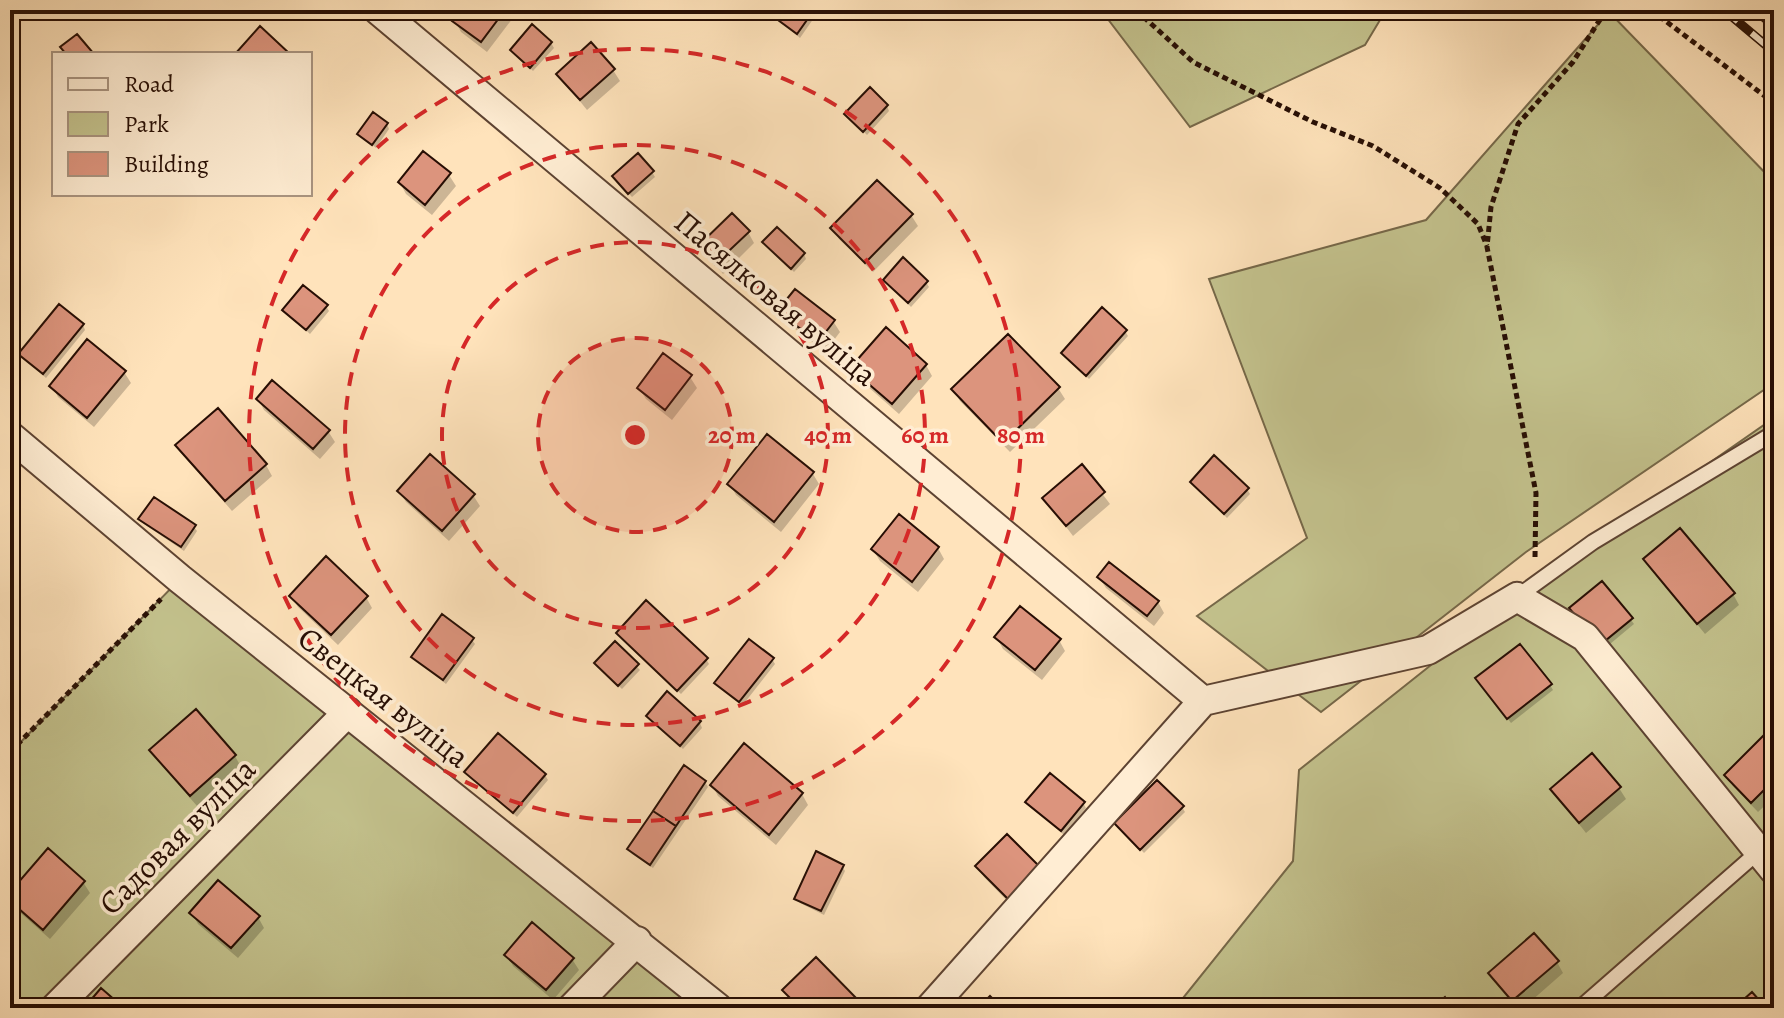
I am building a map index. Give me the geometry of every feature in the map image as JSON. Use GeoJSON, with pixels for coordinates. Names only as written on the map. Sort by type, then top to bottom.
{"type":"FeatureCollection","features":[{"type":"Feature","properties":{"kind":"street","name":"Пасялковая вуліца"},"geometry":{"type":"LineString","coordinates":[[378,10],[1203,701]]}},
{"type":"Feature","properties":{"kind":"street","name":"Свецкая вуліца"},"geometry":{"type":"LineString","coordinates":[[10,436],[180,579],[718,1008]]}},
{"type":"Feature","properties":{"kind":"street"},"geometry":{"type":"LineString","coordinates":[[930,1008],[1203,701],[1428,650],[1526,591],[1585,637],[1769,853]]}},
{"type":"Feature","properties":{"kind":"street","name":"Садовая вуліца"},"geometry":{"type":"LineString","coordinates":[[55,1008],[348,712]]}},
{"type":"Feature","properties":{"kind":"street"},"geometry":{"type":"LineString","coordinates":[[572,1008],[637,941]]}},
{"type":"Feature","properties":{"kind":"lane"},"geometry":{"type":"LineString","coordinates":[[1526,591],[1593,542],[1774,433]]}},
{"type":"Feature","properties":{"kind":"lane"},"geometry":{"type":"LineString","coordinates":[[1580,1008],[1769,853]]}},
{"type":"Feature","properties":{"kind":"path"},"geometry":{"type":"LineString","coordinates":[[1136,10],[1193,62],[1313,122],[1373,146],[1440,188],[1478,224],[1487,247],[1536,493],[1526,591]]}},
{"type":"Feature","properties":{"kind":"path"},"geometry":{"type":"LineString","coordinates":[[1487,247],[1491,207],[1518,124],[1573,62],[1606,10]]}},
{"type":"Feature","properties":{"kind":"path"},"geometry":{"type":"LineString","coordinates":[[1651,10],[1774,103]]}},
{"type":"Feature","properties":{"kind":"path"},"geometry":{"type":"LineString","coordinates":[[10,752],[180,579]]}},
{"type":"Feature","properties":{"kind":"green space"},"geometry":{"type":"Polygon","coordinates":[[[1101,10],[1386,10],[1365,45],[1190,127],[1101,10]]]}},
{"type":"Feature","properties":{"kind":"green space"},"geometry":{"type":"Polygon","coordinates":[[[1609,12],[1774,182],[1774,383],[1526,552],[1321,712],[1197,616],[1307,538],[1209,279],[1426,220],[1609,12]]]}},
{"type":"Feature","properties":{"kind":"green space"},"geometry":{"type":"Polygon","coordinates":[[[1774,418],[1774,1008],[1175,1008],[1293,861],[1299,770],[1514,599],[1774,418]]]}},
{"type":"Feature","properties":{"kind":"green space"},"geometry":{"type":"Polygon","coordinates":[[[180,579],[718,1008],[10,1008],[10,753],[180,579]]]}},
{"type":"Feature","properties":{"kind":"building"},"geometry":{"type":"Polygon","coordinates":[[[460,10],[505,10],[481,42],[452,21],[460,10]]]}},
{"type":"Feature","properties":{"kind":"building"},"geometry":{"type":"Polygon","coordinates":[[[785,10],[814,10],[797,34],[778,20],[785,10]]]}},
{"type":"Feature","properties":{"kind":"building"},"geometry":{"type":"Polygon","coordinates":[[[532,24],[552,42],[530,68],[510,50],[532,24]]]}},
{"type":"Feature","properties":{"kind":"building"},"geometry":{"type":"Polygon","coordinates":[[[260,26],[288,52],[237,52],[260,26]]]}},
{"type":"Feature","properties":{"kind":"building"},"geometry":{"type":"Polygon","coordinates":[[[77,34],[92,52],[64,52],[60,47],[77,34]]]}},
{"type":"Feature","properties":{"kind":"building"},"geometry":{"type":"Polygon","coordinates":[[[591,42],[615,69],[580,100],[556,74],[591,42]]]}},
{"type":"Feature","properties":{"kind":"building"},"geometry":{"type":"Polygon","coordinates":[[[870,87],[888,105],[863,132],[844,114],[870,87]]]}},
{"type":"Feature","properties":{"kind":"building"},"geometry":{"type":"Polygon","coordinates":[[[373,112],[388,123],[372,145],[357,134],[373,112]]]}},
{"type":"Feature","properties":{"kind":"building"},"geometry":{"type":"Polygon","coordinates":[[[423,151],[451,173],[425,205],[398,182],[423,151]]]}},
{"type":"Feature","properties":{"kind":"building"},"geometry":{"type":"Polygon","coordinates":[[[638,153],[654,171],[628,194],[612,176],[638,153]]]}},
{"type":"Feature","properties":{"kind":"building"},"geometry":{"type":"Polygon","coordinates":[[[877,180],[913,214],[865,263],[830,228],[877,180]]]}},
{"type":"Feature","properties":{"kind":"building"},"geometry":{"type":"Polygon","coordinates":[[[732,213],[750,231],[715,264],[698,246],[732,213]]]}},
{"type":"Feature","properties":{"kind":"building"},"geometry":{"type":"Polygon","coordinates":[[[777,227],[805,253],[791,269],[762,242],[777,227]]]}},
{"type":"Feature","properties":{"kind":"building"},"geometry":{"type":"Polygon","coordinates":[[[903,257],[928,281],[908,303],[883,280],[903,257]]]}},
{"type":"Feature","properties":{"kind":"building"},"geometry":{"type":"Polygon","coordinates":[[[303,285],[328,305],[306,330],[282,310],[303,285]]]}},
{"type":"Feature","properties":{"kind":"building"},"geometry":{"type":"Polygon","coordinates":[[[795,289],[835,320],[818,342],[777,311],[795,289]]]}},
{"type":"Feature","properties":{"kind":"building"},"geometry":{"type":"Polygon","coordinates":[[[59,304],[84,324],[43,374],[18,354],[59,304]]]}},
{"type":"Feature","properties":{"kind":"building"},"geometry":{"type":"Polygon","coordinates":[[[1102,307],[1127,330],[1086,376],[1061,353],[1102,307]]]}},
{"type":"Feature","properties":{"kind":"building"},"geometry":{"type":"Polygon","coordinates":[[[886,327],[927,364],[892,404],[850,368],[886,327]]]}},
{"type":"Feature","properties":{"kind":"building"},"geometry":{"type":"Polygon","coordinates":[[[1008,334],[1060,387],[1003,443],[951,389],[1008,334]]]}},
{"type":"Feature","properties":{"kind":"building"},"geometry":{"type":"Polygon","coordinates":[[[87,339],[126,371],[87,418],[49,386],[87,339]]]}},
{"type":"Feature","properties":{"kind":"building"},"geometry":{"type":"Polygon","coordinates":[[[663,353],[692,375],[665,410],[637,388],[663,353]]]}},
{"type":"Feature","properties":{"kind":"building"},"geometry":{"type":"Polygon","coordinates":[[[272,380],[330,430],[313,449],[256,399],[272,380]]]}},
{"type":"Feature","properties":{"kind":"building"},"geometry":{"type":"Polygon","coordinates":[[[218,408],[267,464],[225,501],[175,445],[218,408]]]}},
{"type":"Feature","properties":{"kind":"building"},"geometry":{"type":"Polygon","coordinates":[[[767,434],[814,472],[774,522],[727,484],[767,434]]]}},
{"type":"Feature","properties":{"kind":"building"},"geometry":{"type":"Polygon","coordinates":[[[430,454],[475,494],[442,531],[397,491],[430,454]]]}},
{"type":"Feature","properties":{"kind":"building"},"geometry":{"type":"Polygon","coordinates":[[[1214,455],[1249,488],[1224,514],[1190,482],[1214,455]]]}},
{"type":"Feature","properties":{"kind":"building"},"geometry":{"type":"Polygon","coordinates":[[[1082,464],[1105,492],[1066,526],[1042,498],[1082,464]]]}},
{"type":"Feature","properties":{"kind":"building"},"geometry":{"type":"Polygon","coordinates":[[[154,497],[196,525],[181,547],[138,519],[154,497]]]}},
{"type":"Feature","properties":{"kind":"building"},"geometry":{"type":"Polygon","coordinates":[[[899,514],[939,547],[912,582],[871,549],[899,514]]]}},
{"type":"Feature","properties":{"kind":"building"},"geometry":{"type":"Polygon","coordinates":[[[1680,528],[1735,593],[1697,624],[1643,559],[1680,528]]]}},
{"type":"Feature","properties":{"kind":"building"},"geometry":{"type":"Polygon","coordinates":[[[326,556],[368,596],[331,635],[289,596],[326,556]]]}},
{"type":"Feature","properties":{"kind":"building"},"geometry":{"type":"Polygon","coordinates":[[[1109,562],[1159,601],[1147,616],[1097,577],[1109,562]]]}},
{"type":"Feature","properties":{"kind":"building"},"geometry":{"type":"Polygon","coordinates":[[[1602,581],[1633,618],[1600,645],[1569,608],[1602,581]]]}},
{"type":"Feature","properties":{"kind":"building"},"geometry":{"type":"Polygon","coordinates":[[[646,600],[708,658],[677,691],[616,633],[646,600]]]}},
{"type":"Feature","properties":{"kind":"building"},"geometry":{"type":"Polygon","coordinates":[[[1020,606],[1061,639],[1035,670],[994,637],[1020,606]]]}},
{"type":"Feature","properties":{"kind":"building"},"geometry":{"type":"Polygon","coordinates":[[[442,614],[474,638],[443,680],[411,657],[442,614]]]}},
{"type":"Feature","properties":{"kind":"building"},"geometry":{"type":"Polygon","coordinates":[[[749,639],[774,658],[739,702],[714,683],[749,639]]]}},
{"type":"Feature","properties":{"kind":"building"},"geometry":{"type":"Polygon","coordinates":[[[615,641],[639,664],[618,686],[594,663],[615,641]]]}},
{"type":"Feature","properties":{"kind":"building"},"geometry":{"type":"Polygon","coordinates":[[[1520,644],[1552,684],[1507,719],[1475,678],[1520,644]]]}},
{"type":"Feature","properties":{"kind":"building"},"geometry":{"type":"Polygon","coordinates":[[[667,691],[701,721],[680,746],[646,716],[667,691]]]}},
{"type":"Feature","properties":{"kind":"building"},"geometry":{"type":"Polygon","coordinates":[[[196,709],[236,755],[190,796],[149,750],[196,709]]]}},
{"type":"Feature","properties":{"kind":"building"},"geometry":{"type":"Polygon","coordinates":[[[1767,732],[1774,739],[1774,780],[1751,803],[1724,775],[1767,732]]]}},
{"type":"Feature","properties":{"kind":"building"},"geometry":{"type":"Polygon","coordinates":[[[498,733],[546,774],[513,813],[464,772],[498,733]]]}},
{"type":"Feature","properties":{"kind":"building"},"geometry":{"type":"Polygon","coordinates":[[[744,743],[803,793],[769,835],[710,785],[744,743]]]}},
{"type":"Feature","properties":{"kind":"building"},"geometry":{"type":"Polygon","coordinates":[[[1592,753],[1621,787],[1579,823],[1550,789],[1592,753]]]}},
{"type":"Feature","properties":{"kind":"building"},"geometry":{"type":"Polygon","coordinates":[[[684,765],[706,781],[676,826],[653,811],[684,765]]]}},
{"type":"Feature","properties":{"kind":"building"},"geometry":{"type":"Polygon","coordinates":[[[1050,773],[1085,802],[1061,831],[1025,802],[1050,773]]]}},
{"type":"Feature","properties":{"kind":"building"},"geometry":{"type":"Polygon","coordinates":[[[1157,780],[1184,806],[1140,850],[1114,823],[1157,780]]]}},
{"type":"Feature","properties":{"kind":"building"},"geometry":{"type":"Polygon","coordinates":[[[653,811],[676,826],[650,865],[627,849],[653,811]]]}},
{"type":"Feature","properties":{"kind":"building"},"geometry":{"type":"Polygon","coordinates":[[[1007,834],[1040,867],[1008,899],[975,866],[1007,834]]]}},
{"type":"Feature","properties":{"kind":"building"},"geometry":{"type":"Polygon","coordinates":[[[48,848],[85,881],[43,930],[10,901],[10,892],[48,848]]]}},
{"type":"Feature","properties":{"kind":"building"},"geometry":{"type":"Polygon","coordinates":[[[816,851],[844,865],[821,911],[794,899],[816,851]]]}},
{"type":"Feature","properties":{"kind":"building"},"geometry":{"type":"Polygon","coordinates":[[[218,880],[260,916],[231,948],[189,913],[218,880]]]}},
{"type":"Feature","properties":{"kind":"building"},"geometry":{"type":"Polygon","coordinates":[[[532,922],[574,958],[546,990],[504,955],[532,922]]]}},
{"type":"Feature","properties":{"kind":"building"},"geometry":{"type":"Polygon","coordinates":[[[1534,933],[1559,961],[1512,1001],[1488,973],[1534,933]]]}},
{"type":"Feature","properties":{"kind":"building"},"geometry":{"type":"Polygon","coordinates":[[[816,957],[860,1002],[854,1008],[800,1008],[782,990],[816,957]]]}},
{"type":"Feature","properties":{"kind":"building"},"geometry":{"type":"Polygon","coordinates":[[[101,988],[124,1008],[84,1008],[101,988]]]}},
{"type":"Feature","properties":{"kind":"building"},"geometry":{"type":"Polygon","coordinates":[[[1752,992],[1766,1008],[1734,1008],[1752,992]]]}},
{"type":"Feature","properties":{"kind":"building"},"geometry":{"type":"Polygon","coordinates":[[[990,996],[1002,1008],[978,1008],[990,996]]]}},
{"type":"Feature","properties":{"kind":"building"},"geometry":{"type":"Polygon","coordinates":[[[1445,997],[1453,1008],[1432,1008],[1445,997]]]}},
{"type":"Feature","properties":{"kind":"railway"},"geometry":{"type":"LineString","coordinates":[[1724,10],[1774,52]]}},
{"type":"Feature","properties":{"kind":"railway"},"geometry":{"type":"LineString","coordinates":[[1755,10],[1774,26]]}}]}
